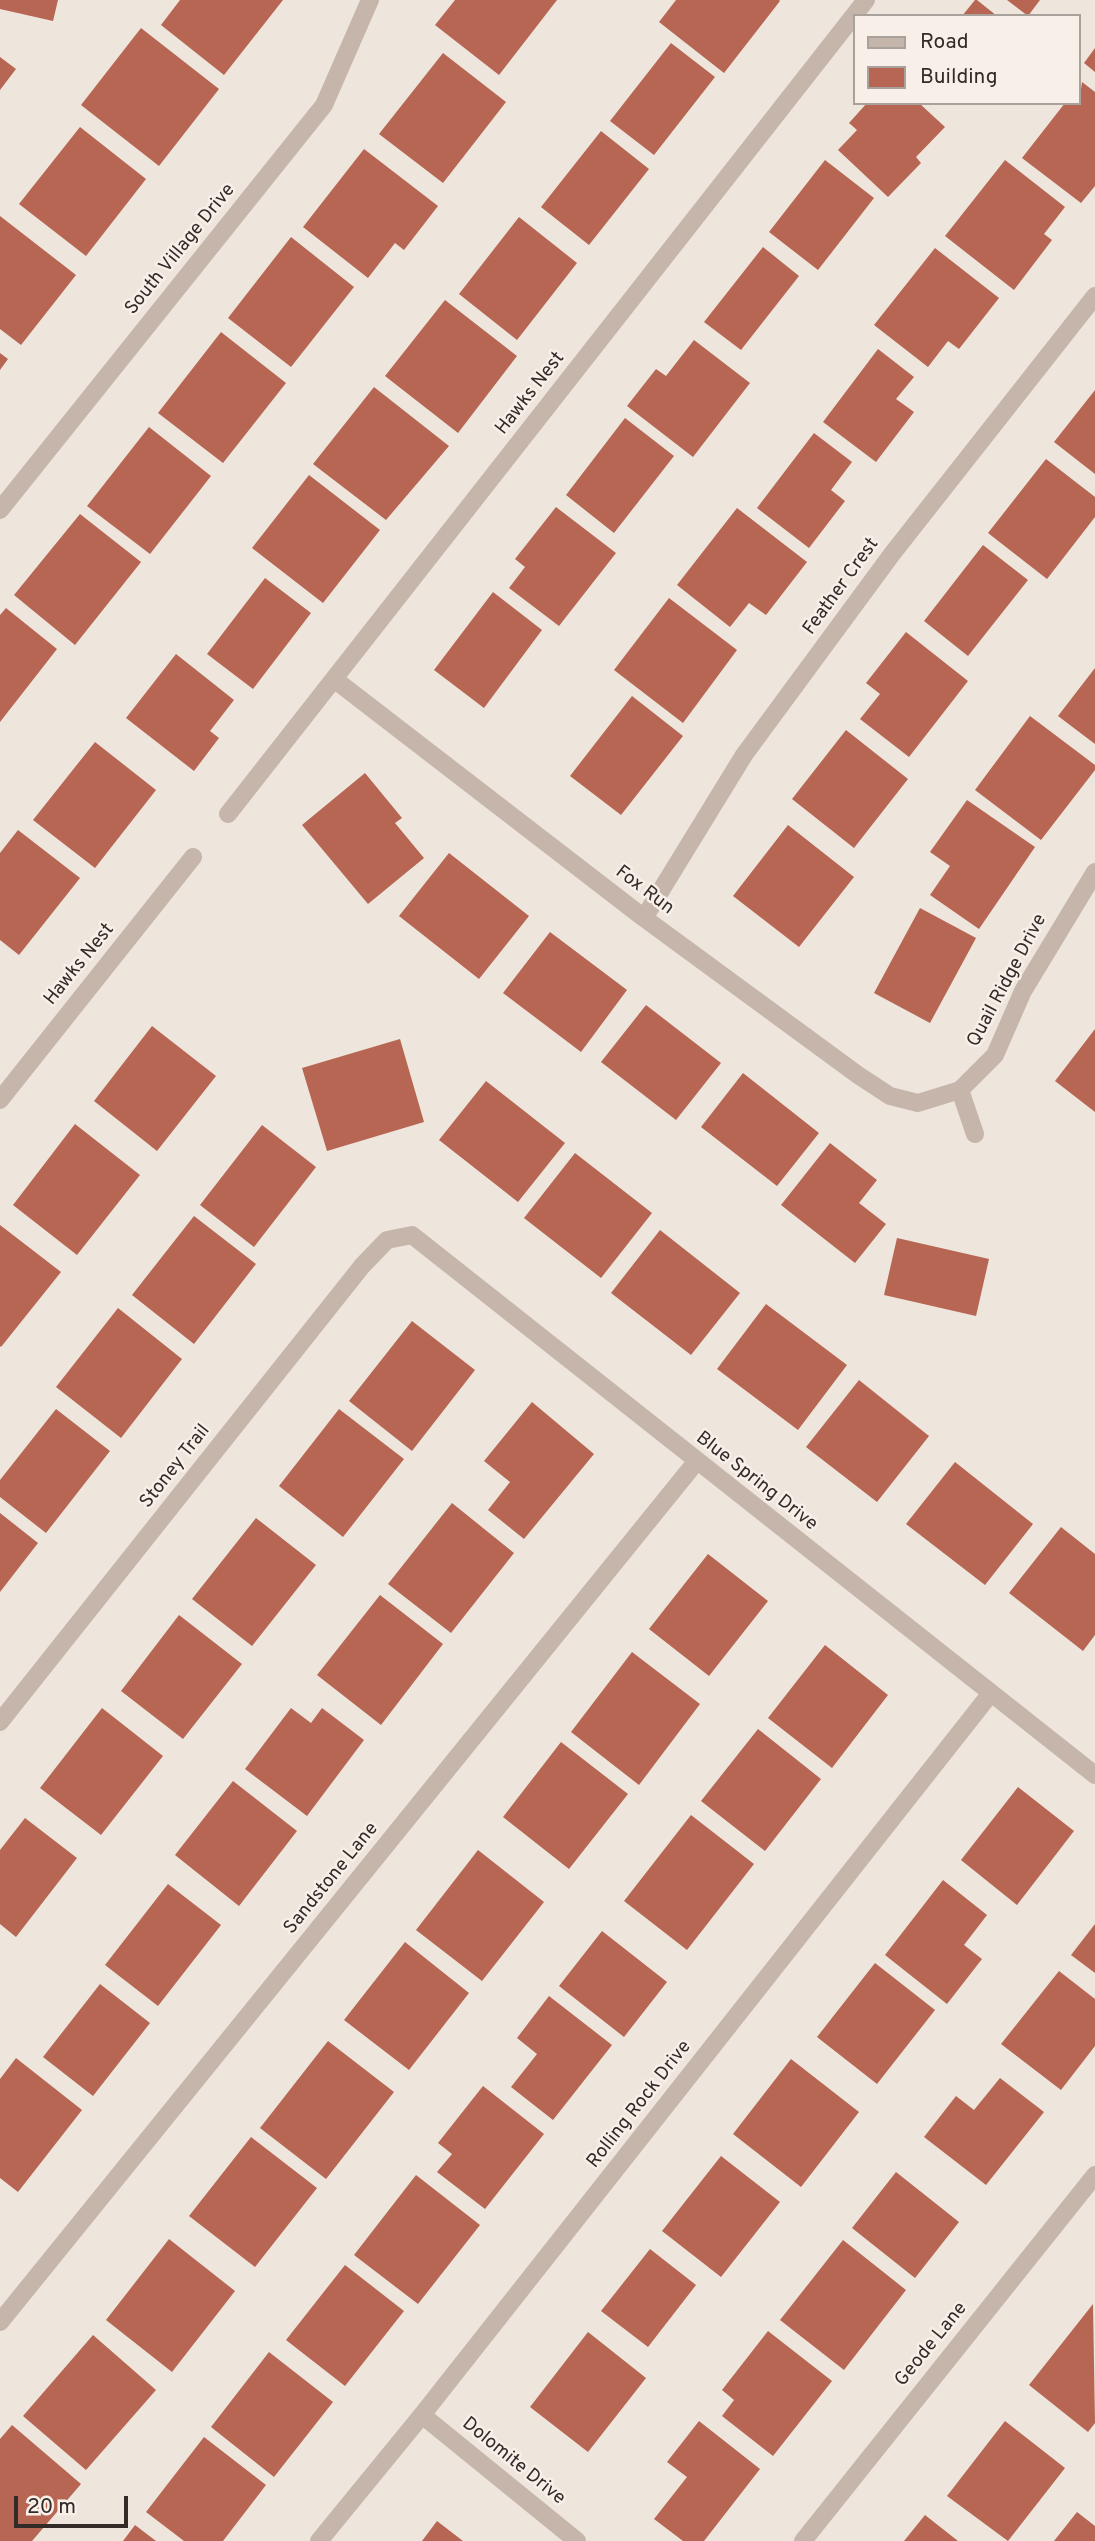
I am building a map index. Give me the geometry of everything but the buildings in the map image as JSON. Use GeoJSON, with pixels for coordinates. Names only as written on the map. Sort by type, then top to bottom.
{"type":"FeatureCollection","features":[{"type":"Feature","properties":{"kind":"street","name":"South Village Drive"},"geometry":{"type":"LineString","coordinates":[[0,510],[324,105],[370,0]]}},
{"type":"Feature","properties":{"kind":"street","name":"Hawks Nest"},"geometry":{"type":"LineString","coordinates":[[855,14],[866,0]]}},
{"type":"Feature","properties":{"kind":"street","name":"Hawks Nest"},"geometry":{"type":"LineString","coordinates":[[228,814],[853,17]]}},
{"type":"Feature","properties":{"kind":"street","name":"Feather Crest"},"geometry":{"type":"LineString","coordinates":[[644,918],[744,755],[892,554],[1095,296]]}},
{"type":"Feature","properties":{"kind":"street","name":"Fox Run"},"geometry":{"type":"LineString","coordinates":[[334,679],[644,918],[890,1096],[918,1103],[952,1094]]}},
{"type":"Feature","properties":{"kind":"street","name":"Hawks Nest"},"geometry":{"type":"LineString","coordinates":[[0,1100],[193,857]]}},
{"type":"Feature","properties":{"kind":"street","name":"Quail Ridge Drive"},"geometry":{"type":"LineString","coordinates":[[952,1094],[995,1055],[1023,991],[1095,872]]}},
{"type":"Feature","properties":{"kind":"street"},"geometry":{"type":"LineString","coordinates":[[952,1094],[975,1134]]}},
{"type":"Feature","properties":{"kind":"street","name":"Blue Spring Drive"},"geometry":{"type":"LineString","coordinates":[[387,1240],[412,1235],[1095,1775]]}},
{"type":"Feature","properties":{"kind":"street","name":"Stoney Trail"},"geometry":{"type":"LineString","coordinates":[[0,1722],[362,1266],[387,1240]]}},
{"type":"Feature","properties":{"kind":"street","name":"Sandstone Lane"},"geometry":{"type":"LineString","coordinates":[[0,2322],[696,1462]]}},
{"type":"Feature","properties":{"kind":"street","name":"Rolling Rock Drive"},"geometry":{"type":"LineString","coordinates":[[319,2541],[422,2415],[991,1693]]}},
{"type":"Feature","properties":{"kind":"street","name":"Geode Lane"},"geometry":{"type":"LineString","coordinates":[[803,2541],[1095,2175]]}},
{"type":"Feature","properties":{"kind":"street","name":"Dolomite Drive"},"geometry":{"type":"LineString","coordinates":[[422,2415],[577,2541]]}}]}
